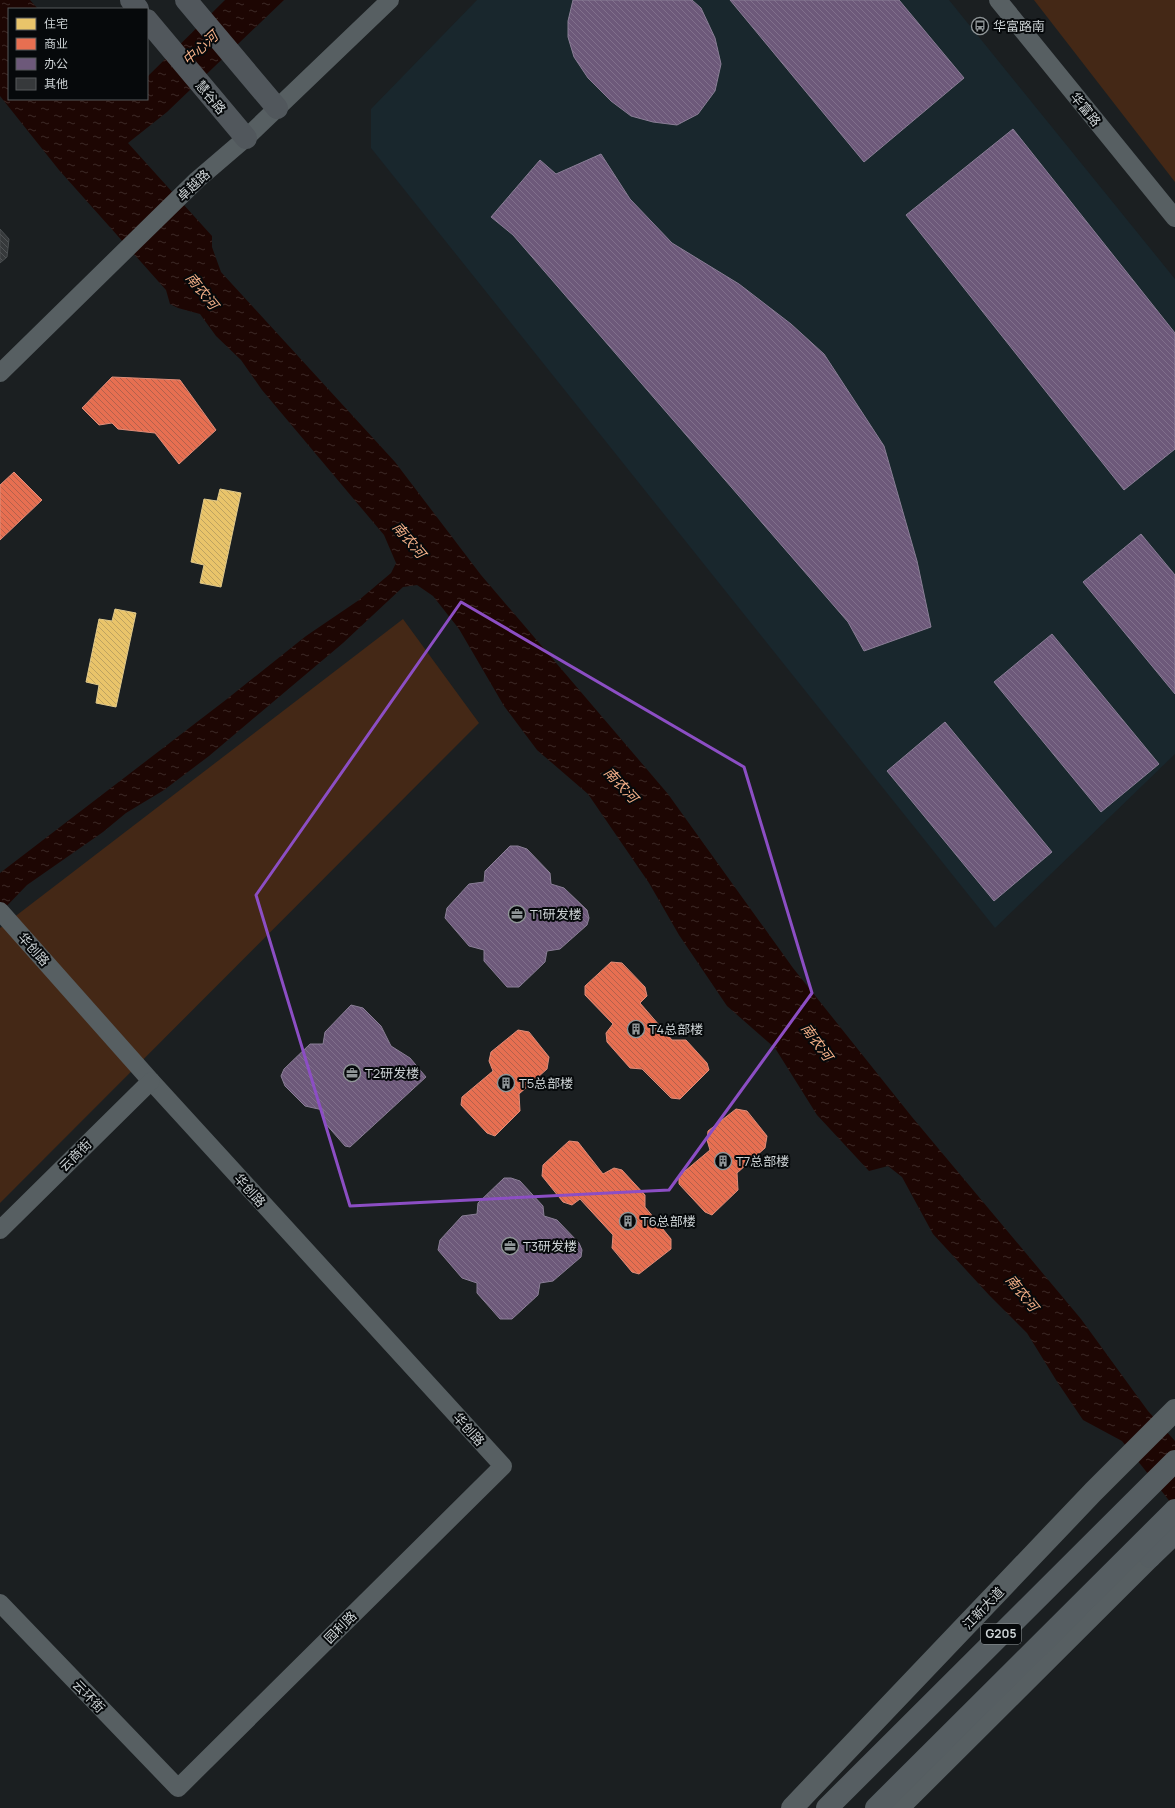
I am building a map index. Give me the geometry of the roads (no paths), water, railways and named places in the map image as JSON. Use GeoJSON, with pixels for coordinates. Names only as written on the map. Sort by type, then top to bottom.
{"type":"FeatureCollection","features":[{"type":"Feature","properties":{"kind":"highway","name":"G205"},"geometry":{"type":"LineString","coordinates":[[828,1808],[1175,1461]]}},
{"type":"Feature","properties":{"kind":"highway","name":"G205"},"geometry":{"type":"LineString","coordinates":[[876,1808],[1175,1510]]}},
{"type":"Feature","properties":{"kind":"highway"},"geometry":{"type":"LineString","coordinates":[[1150,1557],[1175,1533]]}},
{"type":"Feature","properties":{"kind":"main road"},"geometry":{"type":"LineString","coordinates":[[131,0],[137,8]]}},
{"type":"Feature","properties":{"kind":"main road"},"geometry":{"type":"LineString","coordinates":[[189,4],[277,108]]}},
{"type":"Feature","properties":{"kind":"main road","name":"慧谷路"},"geometry":{"type":"LineString","coordinates":[[153,28],[246,138]]}},
{"type":"Feature","properties":{"kind":"street","name":"卓越路"},"geometry":{"type":"LineString","coordinates":[[0,373],[197,180],[246,138],[390,0]]}},
{"type":"Feature","properties":{"kind":"street","name":"华富路"},"geometry":{"type":"LineString","coordinates":[[998,0],[1175,218]]}},
{"type":"Feature","properties":{"kind":"street","name":"华创路"},"geometry":{"type":"LineString","coordinates":[[0,911],[151,1081],[503,1466]]}},
{"type":"Feature","properties":{"kind":"street","name":"云商街"},"geometry":{"type":"LineString","coordinates":[[0,1230],[151,1081]]}},
{"type":"Feature","properties":{"kind":"street","name":"江新大道"},"geometry":{"type":"LineString","coordinates":[[792,1808],[1093,1492],[1175,1410]]}},
{"type":"Feature","properties":{"kind":"street","name":"园利路"},"geometry":{"type":"LineString","coordinates":[[178,1788],[503,1466]]}},
{"type":"Feature","properties":{"kind":"street"},"geometry":{"type":"LineString","coordinates":[[898,1808],[1150,1557]]}},
{"type":"Feature","properties":{"kind":"street","name":"云环街"},"geometry":{"type":"LineString","coordinates":[[0,1603],[178,1788]]}},
{"type":"Feature","properties":{"kind":"water"},"geometry":{"type":"Polygon","coordinates":[[[0,0],[30,0],[37,8],[8,8],[8,100],[148,100],[148,76],[225,0],[284,0],[167,112],[128,143],[212,236],[212,247],[221,272],[395,462],[481,575],[668,794],[793,968],[912,1117],[1081,1319],[1148,1411],[1175,1441],[1175,1508],[1122,1441],[1083,1420],[1027,1333],[989,1295],[933,1234],[902,1177],[888,1166],[869,1171],[817,1115],[775,1048],[727,1006],[679,935],[649,883],[588,794],[537,750],[504,706],[459,629],[433,596],[417,585],[403,587],[343,643],[209,756],[164,790],[126,813],[103,832],[27,885],[0,913],[0,873],[227,699],[306,636],[359,600],[391,573],[396,563],[384,535],[262,390],[241,360],[216,336],[200,314],[178,308],[170,304],[166,290],[59,170],[0,96],[0,0]]]}},
{"type":"Feature","properties":{"kind":"place","name":"华富路南"},"geometry":{"type":"Point","coordinates":[980,26]}},
{"type":"Feature","properties":{"kind":"place","name":"T1研发楼"},"geometry":{"type":"Point","coordinates":[517,914]}},
{"type":"Feature","properties":{"kind":"place","name":"T4总部楼"},"geometry":{"type":"Point","coordinates":[636,1029]}},
{"type":"Feature","properties":{"kind":"place","name":"T2研发楼"},"geometry":{"type":"Point","coordinates":[352,1073]}},
{"type":"Feature","properties":{"kind":"place","name":"T5总部楼"},"geometry":{"type":"Point","coordinates":[506,1083]}},
{"type":"Feature","properties":{"kind":"place","name":"T7总部楼"},"geometry":{"type":"Point","coordinates":[723,1161]}},
{"type":"Feature","properties":{"kind":"place","name":"T6总部楼"},"geometry":{"type":"Point","coordinates":[628,1221]}},
{"type":"Feature","properties":{"kind":"place","name":"T3研发楼"},"geometry":{"type":"Point","coordinates":[510,1246]}},
{"type":"Feature","properties":{"kind":"water label","name":"中心河"},"geometry":{"type":"Point","coordinates":[200,48]}},
{"type":"Feature","properties":{"kind":"water label","name":"南农河"},"geometry":{"type":"Point","coordinates":[202,291]}},
{"type":"Feature","properties":{"kind":"water label","name":"南农河"},"geometry":{"type":"Point","coordinates":[409,540]}},
{"type":"Feature","properties":{"kind":"water label","name":"南农河"},"geometry":{"type":"Point","coordinates":[621,785]}},
{"type":"Feature","properties":{"kind":"water label","name":"南农河"},"geometry":{"type":"Point","coordinates":[817,1042]}},
{"type":"Feature","properties":{"kind":"water label","name":"南农河"},"geometry":{"type":"Point","coordinates":[1022,1293]}}]}
